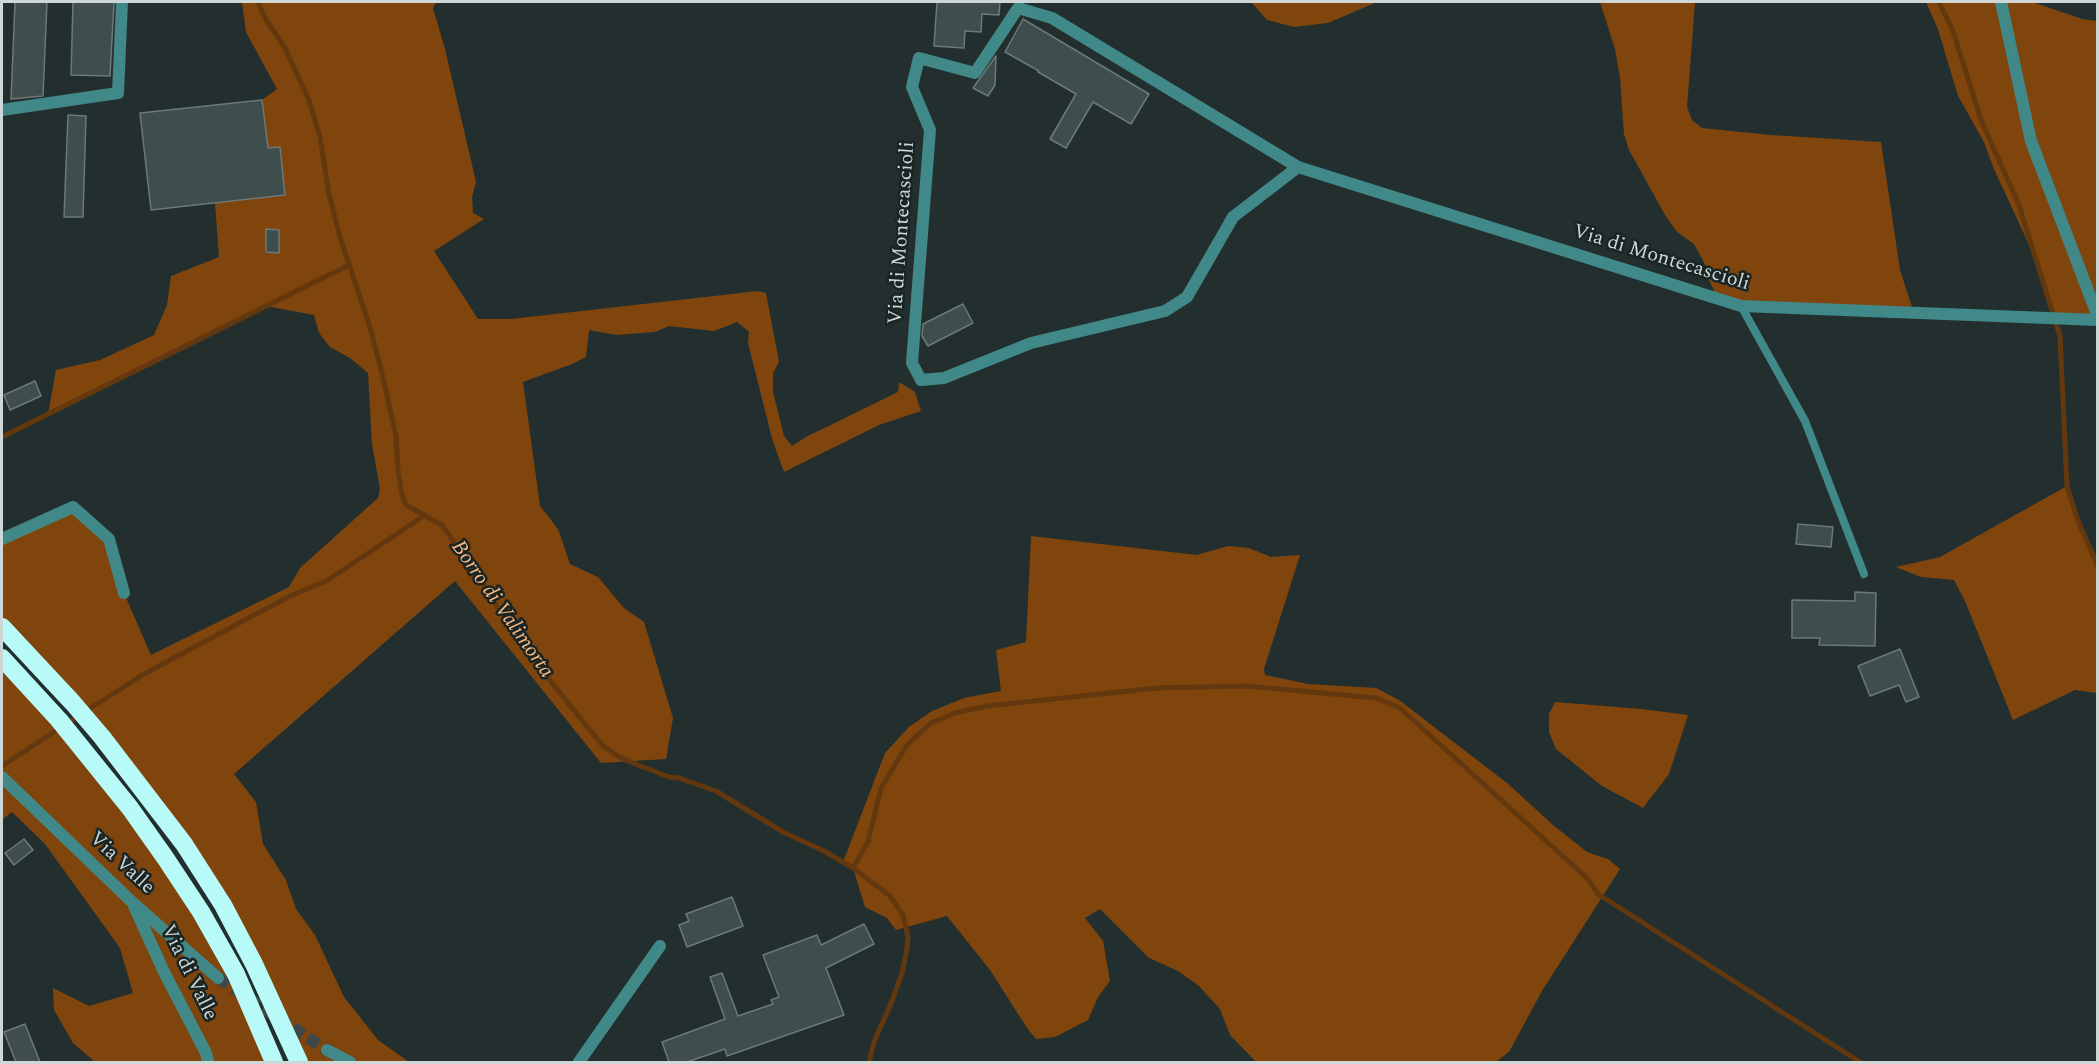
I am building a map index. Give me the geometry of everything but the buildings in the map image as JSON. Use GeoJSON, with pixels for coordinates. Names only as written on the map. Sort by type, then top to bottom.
{"type":"FeatureCollection","features":[{"type":"Feature","properties":{"kind":"highway"},"geometry":{"type":"LineString","coordinates":[[2,627],[102,736],[184,844],[223,905],[254,964],[299,1062]]}},
{"type":"Feature","properties":{"kind":"highway"},"geometry":{"type":"LineString","coordinates":[[2,658],[66,728],[166,859],[201,912],[236,974],[274,1062]]}},
{"type":"Feature","properties":{"kind":"street"},"geometry":{"type":"LineString","coordinates":[[2,110],[118,93],[122,2]]}},
{"type":"Feature","properties":{"kind":"street"},"geometry":{"type":"LineString","coordinates":[[2001,2],[2031,141],[2097,318]]}},
{"type":"Feature","properties":{"kind":"street","name":"Via di Montecascioli"},"geometry":{"type":"LineString","coordinates":[[1298,167],[1233,217],[1187,297],[1165,311],[1031,343],[944,378],[921,380],[912,363],[930,130],[912,87],[920,58],[975,73],[1018,8],[1052,18],[1298,167],[1741,306],[2097,318]]}},
{"type":"Feature","properties":{"kind":"street"},"geometry":{"type":"LineString","coordinates":[[2,539],[73,507],[109,538],[124,593]]}},
{"type":"Feature","properties":{"kind":"street","name":"Via Valle"},"geometry":{"type":"LineString","coordinates":[[2,777],[132,902],[218,978]]}},
{"type":"Feature","properties":{"kind":"street","name":"Via di Valle"},"geometry":{"type":"LineString","coordinates":[[132,902],[164,972],[206,1053],[208,1062]]}},
{"type":"Feature","properties":{"kind":"street"},"geometry":{"type":"LineString","coordinates":[[579,1062],[660,946]]}},
{"type":"Feature","properties":{"kind":"street"},"geometry":{"type":"LineString","coordinates":[[327,1050],[350,1062]]}},
{"type":"Feature","properties":{"kind":"lane"},"geometry":{"type":"LineString","coordinates":[[1741,306],[1805,421],[1864,574]]}},
{"type":"Feature","properties":{"kind":"shaded area"},"geometry":{"type":"Polygon","coordinates":[[[242,2],[436,2],[433,8],[445,49],[476,182],[472,197],[473,213],[484,219],[434,251],[478,319],[511,319],[758,291],[766,293],[779,362],[773,373],[773,392],[784,436],[792,446],[898,392],[899,382],[915,392],[921,411],[879,425],[784,472],[773,442],[748,343],[749,332],[737,322],[714,331],[669,326],[655,332],[616,335],[589,330],[586,357],[523,382],[540,506],[558,529],[570,564],[598,577],[624,608],[644,622],[673,718],[666,759],[601,763],[455,581],[234,774],[256,802],[263,844],[286,880],[296,909],[315,935],[344,997],[378,1040],[409,1062],[299,1062],[184,844],[2,627],[2,539],[73,507],[109,539],[124,593],[151,655],[289,587],[300,568],[378,498],[380,489],[372,444],[368,373],[350,358],[330,347],[319,333],[314,315],[266,306],[48,414],[56,370],[100,360],[154,335],[167,305],[171,276],[219,257],[215,203],[280,147],[268,148],[262,100],[277,89],[246,32],[242,2]]]}},
{"type":"Feature","properties":{"kind":"shaded area"},"geometry":{"type":"Polygon","coordinates":[[[1251,2],[1377,2],[1328,23],[1294,27],[1267,20],[1251,2]]]}},
{"type":"Feature","properties":{"kind":"shaded area"},"geometry":{"type":"Polygon","coordinates":[[[1600,2],[1695,2],[1687,107],[1692,120],[1702,128],[1881,142],[1900,270],[1914,313],[1718,299],[1709,280],[1707,268],[1694,244],[1677,232],[1665,215],[1629,150],[1624,134],[1620,78],[1615,49],[1600,2]]]}},
{"type":"Feature","properties":{"kind":"shaded area"},"geometry":{"type":"Polygon","coordinates":[[[1926,2],[2032,2],[2082,19],[2097,21],[2097,320],[2055,319],[2042,273],[1984,142],[1958,96],[1938,29],[1926,2]]]}},
{"type":"Feature","properties":{"kind":"shaded area"},"geometry":{"type":"Polygon","coordinates":[[[2067,486],[2078,521],[2097,567],[2097,693],[2075,690],[2013,720],[1965,601],[1954,580],[1921,577],[1896,567],[1940,557],[2067,486]]]}},
{"type":"Feature","properties":{"kind":"shaded area"},"geometry":{"type":"Polygon","coordinates":[[[1031,536],[1197,555],[1228,546],[1249,548],[1271,557],[1300,555],[1264,669],[1265,675],[1308,684],[1376,688],[1399,700],[1507,783],[1587,852],[1608,859],[1620,869],[1542,991],[1509,1052],[1496,1062],[1256,1062],[1230,1035],[1220,1009],[1199,986],[1178,971],[1149,958],[1100,909],[1085,918],[1103,941],[1110,981],[1098,997],[1088,1020],[1055,1037],[1036,1039],[990,970],[947,916],[896,930],[887,918],[865,907],[853,868],[843,862],[885,753],[909,727],[932,711],[964,698],[1001,691],[996,650],[1026,642],[1031,536]]]}},
{"type":"Feature","properties":{"kind":"shaded area"},"geometry":{"type":"Polygon","coordinates":[[[2,658],[166,859],[274,1062],[95,1062],[73,1043],[54,1010],[53,988],[89,1006],[133,993],[120,948],[45,844],[12,812],[2,820],[2,658]]]}},
{"type":"Feature","properties":{"kind":"shaded area"},"geometry":{"type":"Polygon","coordinates":[[[1555,702],[1688,715],[1669,774],[1643,808],[1602,786],[1556,749],[1549,732],[1549,714],[1555,702]]]}},
{"type":"Feature","properties":{"kind":"waterway","name":"Borro di Valimorta"},"geometry":{"type":"LineString","coordinates":[[258,2],[265,18],[285,48],[309,100],[320,137],[329,194],[340,237],[370,327],[382,373],[396,436],[398,471],[406,505],[442,525],[470,573],[484,585],[548,678],[602,745],[628,761],[669,777],[679,778],[716,791],[783,832],[824,851],[853,868],[890,896],[903,915],[908,937],[907,948],[902,973],[874,1042],[869,1062]]}},
{"type":"Feature","properties":{"kind":"waterway"},"geometry":{"type":"LineString","coordinates":[[1939,2],[1953,31],[1981,120],[2019,205],[2060,336],[2067,486],[2078,521],[2098,567]]}},
{"type":"Feature","properties":{"kind":"waterway"},"geometry":{"type":"LineString","coordinates":[[2,437],[349,265]]}},
{"type":"Feature","properties":{"kind":"waterway"},"geometry":{"type":"LineString","coordinates":[[86,711],[144,674],[288,597],[328,580],[425,515]]}},
{"type":"Feature","properties":{"kind":"waterway"},"geometry":{"type":"LineString","coordinates":[[853,868],[868,842],[881,788],[907,745],[931,723],[955,713],[987,706],[1157,688],[1247,686],[1376,698],[1400,708],[1588,879],[1598,894],[1860,1062]]}},
{"type":"Feature","properties":{"kind":"waterway"},"geometry":{"type":"LineString","coordinates":[[2,766],[78,716]]}},
{"type":"Feature","properties":{"kind":"tunnel"},"geometry":{"type":"LineString","coordinates":[[218,978],[327,1050]]}}]}
